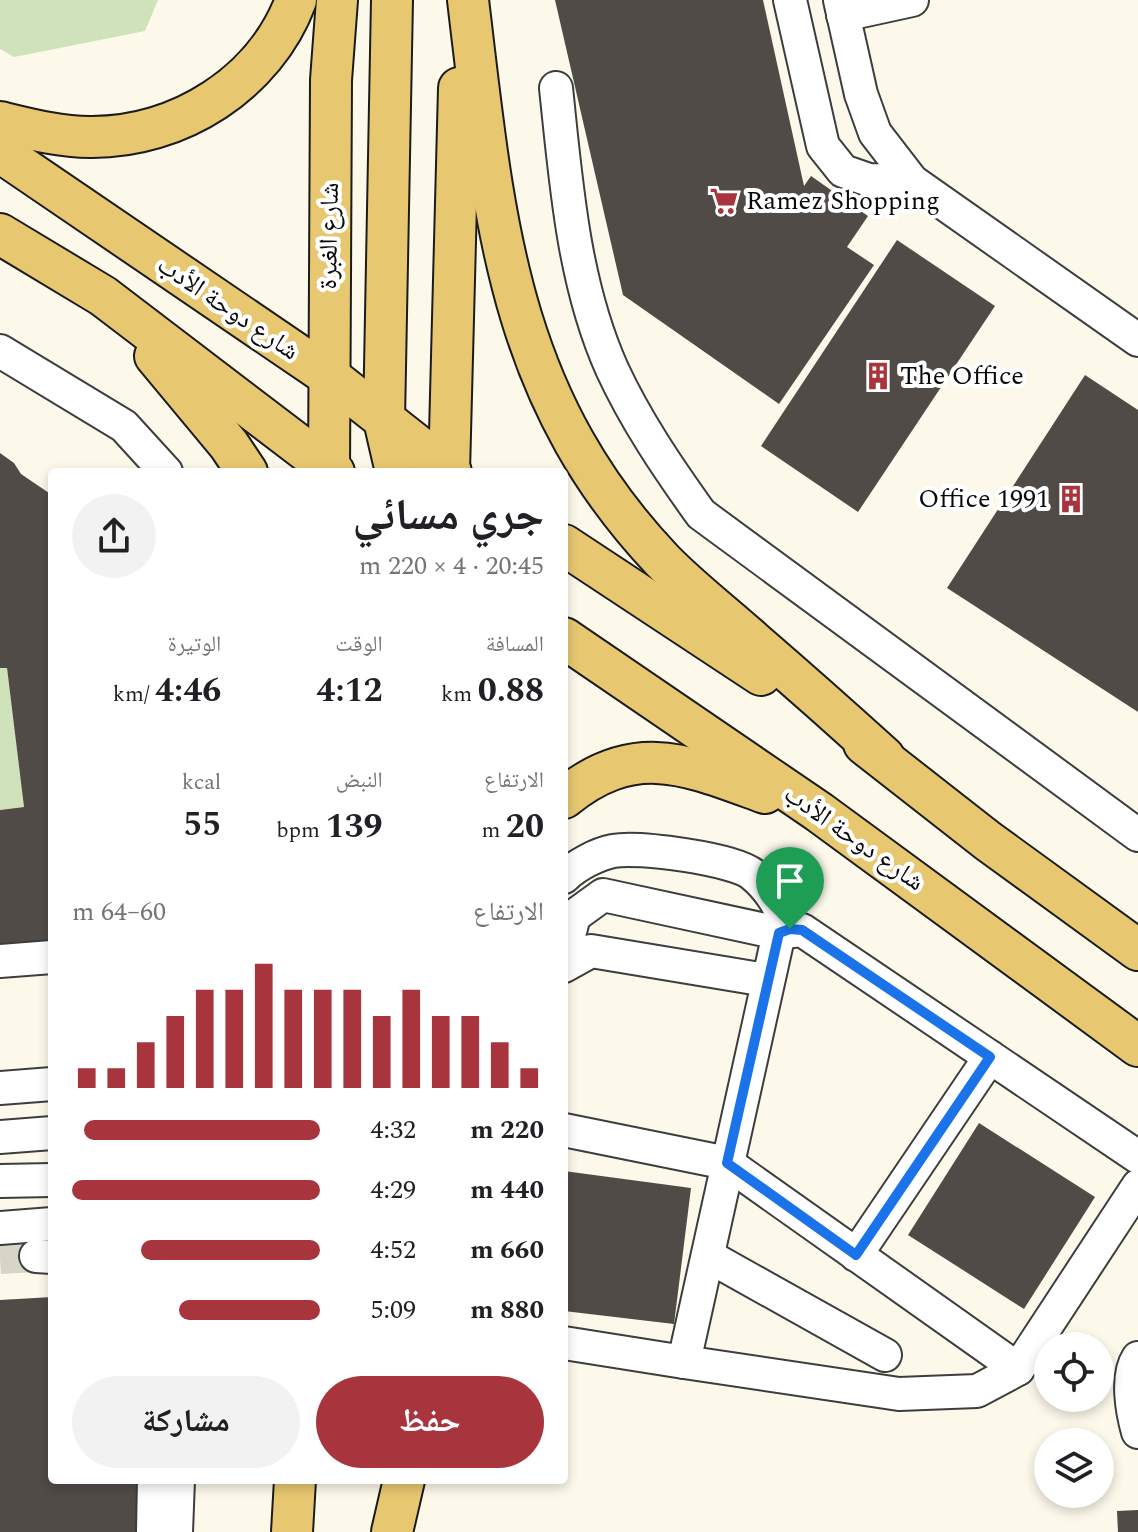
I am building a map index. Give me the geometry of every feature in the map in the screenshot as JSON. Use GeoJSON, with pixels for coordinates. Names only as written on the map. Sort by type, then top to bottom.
{"type":"FeatureCollection","features":[{"type":"Feature","properties":{"kind":"main road"},"geometry":{"type":"LineString","coordinates":[[0,122],[90,137],[131,133],[176,120],[206,107],[251,73],[278,38],[296,0]]}},
{"type":"Feature","properties":{"kind":"main road","name":"شارع الغبرة"},"geometry":{"type":"LineString","coordinates":[[331,468],[331,80],[337,0]]}},
{"type":"Feature","properties":{"kind":"main road"},"geometry":{"type":"LineString","coordinates":[[392,0],[384,420],[395,468]]}},
{"type":"Feature","properties":{"kind":"main road"},"geometry":{"type":"LineString","coordinates":[[450,468],[465,0]]}},
{"type":"Feature","properties":{"kind":"main road"},"geometry":{"type":"LineString","coordinates":[[465,0],[492,203],[507,271],[547,392],[577,451],[616,507],[663,562],[884,757],[988,841],[1138,950]]}},
{"type":"Feature","properties":{"kind":"main road","name":"شارع دوحة الأدب"},"geometry":{"type":"LineString","coordinates":[[0,152],[329,376],[446,468]]}},
{"type":"Feature","properties":{"kind":"main road"},"geometry":{"type":"LineString","coordinates":[[0,234],[103,296],[327,468]]}},
{"type":"Feature","properties":{"kind":"main road"},"geometry":{"type":"LineString","coordinates":[[103,296],[229,445],[244,468]]}},
{"type":"Feature","properties":{"kind":"main road"},"geometry":{"type":"LineString","coordinates":[[329,376],[351,406],[368,438],[378,468]]}},
{"type":"Feature","properties":{"kind":"main road"},"geometry":{"type":"LineString","coordinates":[[568,548],[884,757]]}},
{"type":"Feature","properties":{"kind":"main road","name":"شارع دوحة الأدب"},"geometry":{"type":"LineString","coordinates":[[568,641],[819,812],[1138,1046]]}},
{"type":"Feature","properties":{"kind":"main road"},"geometry":{"type":"LineString","coordinates":[[568,795],[589,777],[649,760],[686,764],[819,812]]}},
{"type":"Feature","properties":{"kind":"main road"},"geometry":{"type":"LineString","coordinates":[[292,1532],[295,1484]]}},
{"type":"Feature","properties":{"kind":"main road"},"geometry":{"type":"LineString","coordinates":[[378,1484],[379,1532]]}},
{"type":"Feature","properties":{"kind":"main road"},"geometry":{"type":"LineString","coordinates":[[385,1532],[391,1484]]}},
{"type":"Feature","properties":{"kind":"main road"},"geometry":{"type":"LineString","coordinates":[[392,1532],[403,1484]]}},
{"type":"Feature","properties":{"kind":"street"},"geometry":{"type":"LineString","coordinates":[[790,0],[823,146],[843,171],[869,180],[912,181]]}},
{"type":"Feature","properties":{"kind":"street"},"geometry":{"type":"LineString","coordinates":[[912,0],[841,8],[861,94],[875,133],[912,181],[1138,340]]}},
{"type":"Feature","properties":{"kind":"street"},"geometry":{"type":"LineString","coordinates":[[556,88],[580,271],[612,368],[662,460],[701,514],[1138,835]]}},
{"type":"Feature","properties":{"kind":"street"},"geometry":{"type":"LineString","coordinates":[[0,351],[124,426],[162,468]]}},
{"type":"Feature","properties":{"kind":"street"},"geometry":{"type":"LineString","coordinates":[[568,874],[613,851],[674,853],[723,864],[749,872],[775,896],[784,931],[766,980],[684,1362]]}},
{"type":"Feature","properties":{"kind":"street"},"geometry":{"type":"LineString","coordinates":[[568,939],[574,916],[603,895],[784,931],[802,930],[1138,1157]]}},
{"type":"Feature","properties":{"kind":"street"},"geometry":{"type":"LineString","coordinates":[[568,964],[591,951],[766,980]]}},
{"type":"Feature","properties":{"kind":"street"},"geometry":{"type":"LineString","coordinates":[[0,961],[48,957]]}},
{"type":"Feature","properties":{"kind":"street"},"geometry":{"type":"LineString","coordinates":[[856,1255],[990,1057]]}},
{"type":"Feature","properties":{"kind":"street"},"geometry":{"type":"LineString","coordinates":[[0,1088],[48,1084]]}},
{"type":"Feature","properties":{"kind":"street"},"geometry":{"type":"LineString","coordinates":[[568,1131],[727,1163],[1018,1369]]}},
{"type":"Feature","properties":{"kind":"street"},"geometry":{"type":"LineString","coordinates":[[0,1137],[48,1133]]}},
{"type":"Feature","properties":{"kind":"street"},"geometry":{"type":"LineString","coordinates":[[0,1181],[48,1180]]}},
{"type":"Feature","properties":{"kind":"street"},"geometry":{"type":"LineString","coordinates":[[568,1344],[899,1394],[977,1391],[1018,1369],[1138,1186]]}},
{"type":"Feature","properties":{"kind":"street"},"geometry":{"type":"LineString","coordinates":[[0,1228],[48,1224]]}},
{"type":"Feature","properties":{"kind":"street"},"geometry":{"type":"LineString","coordinates":[[708,1256],[885,1355]]}},
{"type":"Feature","properties":{"kind":"street"},"geometry":{"type":"LineString","coordinates":[[1138,1358],[1133,1366],[1133,1415],[1138,1432]]}},
{"type":"Feature","properties":{"kind":"street"},"geometry":{"type":"LineString","coordinates":[[153,1532],[154,1484]]}},
{"type":"Feature","properties":{"kind":"street"},"geometry":{"type":"LineString","coordinates":[[176,1532],[178,1484]]}},
{"type":"Feature","properties":{"kind":"green space"},"geometry":{"type":"Polygon","coordinates":[[[0,0],[158,0],[145,31],[14,57],[0,49],[0,0]]]}},
{"type":"Feature","properties":{"kind":"green space"},"geometry":{"type":"Polygon","coordinates":[[[0,668],[7,668],[24,807],[0,810],[0,668]]]}},
{"type":"Feature","properties":{"kind":"building","name":"Ramez Shopping"},"geometry":{"type":"Polygon","coordinates":[[[555,0],[763,0],[804,186],[811,176],[868,216],[847,247],[874,265],[779,404],[623,295],[555,0]]]}},
{"type":"Feature","properties":{"kind":"building","name":"The Office"},"geometry":{"type":"Polygon","coordinates":[[[897,240],[995,306],[858,512],[761,446],[897,240]]]}},
{"type":"Feature","properties":{"kind":"building","name":"Office 1991"},"geometry":{"type":"Polygon","coordinates":[[[1085,375],[1138,410],[1138,712],[947,588],[1085,375]]]}},
{"type":"Feature","properties":{"kind":"building"},"geometry":{"type":"Polygon","coordinates":[[[0,453],[14,463],[21,474],[48,492],[48,948],[0,952],[0,810],[24,807],[7,668],[0,668],[0,453]]]}},
{"type":"Feature","properties":{"kind":"building"},"geometry":{"type":"Polygon","coordinates":[[[979,1123],[1095,1197],[1024,1309],[908,1235],[979,1123]]]}},
{"type":"Feature","properties":{"kind":"building"},"geometry":{"type":"Polygon","coordinates":[[[568,1172],[691,1188],[674,1324],[568,1311],[568,1172]]]}},
{"type":"Feature","properties":{"kind":"building"},"geometry":{"type":"Polygon","coordinates":[[[48,1297],[48,1484],[147,1484],[136,1532],[0,1532],[0,1300],[48,1297]]]}},
{"type":"Feature","properties":{"kind":"building"},"geometry":{"type":"Polygon","coordinates":[[[1138,1510],[1138,1532],[1118,1532],[1117,1511],[1138,1510]]]}},
{"type":"Feature","properties":{"kind":"tunnel"},"geometry":{"type":"LineString","coordinates":[[0,1258],[36,1256]]}},
{"type":"Feature","properties":{"kind":"place","name":"Ramez Shopping"},"geometry":{"type":"Point","coordinates":[724,201]}},
{"type":"Feature","properties":{"kind":"place","name":"The Office"},"geometry":{"type":"Point","coordinates":[878,376]}},
{"type":"Feature","properties":{"kind":"place","name":"Office 1991"},"geometry":{"type":"Point","coordinates":[1071,499]}},
{"type":"Feature","properties":{"kind":"route"},"geometry":{"type":"LineString","coordinates":[[790,929],[802,930],[990,1057],[856,1255],[727,1163],[766,980],[779,933],[790,929]]}}]}
